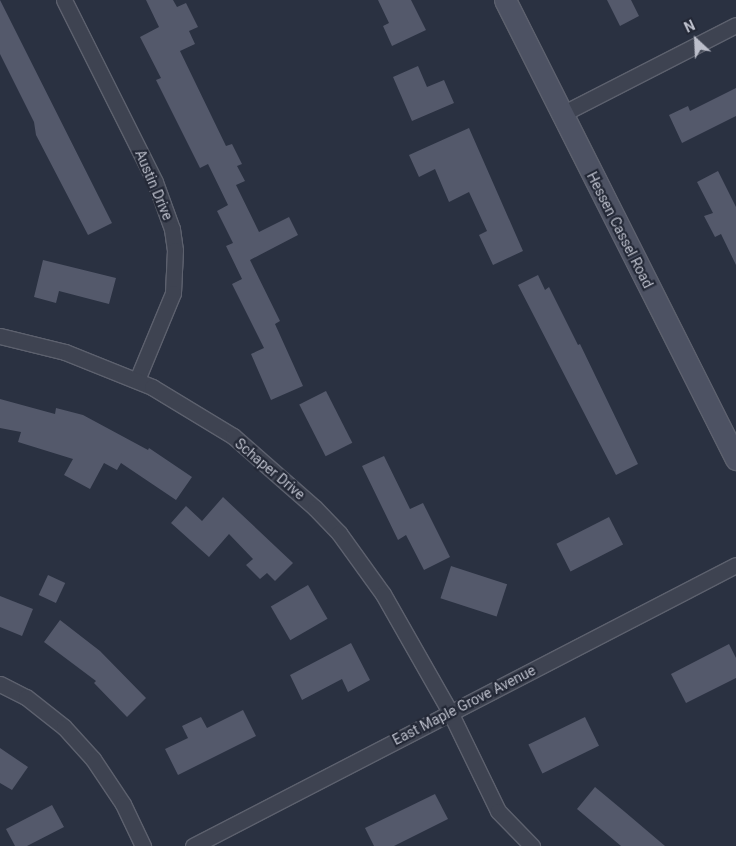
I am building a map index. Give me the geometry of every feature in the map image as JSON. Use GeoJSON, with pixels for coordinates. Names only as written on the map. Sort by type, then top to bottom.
{"type":"FeatureCollection","features":[{"type":"Feature","properties":{"kind":"main road","name":"Hessen Cassel Road"},"geometry":{"type":"LineString","coordinates":[[505,0],[736,459]]}},
{"type":"Feature","properties":{"kind":"street","name":"Austin Drive"},"geometry":{"type":"LineString","coordinates":[[64,0],[155,182],[172,229],[175,250],[172,293],[138,380]]}},
{"type":"Feature","properties":{"kind":"street"},"geometry":{"type":"LineString","coordinates":[[562,114],[736,26]]}},
{"type":"Feature","properties":{"kind":"street","name":"Schaper Drive"},"geometry":{"type":"LineString","coordinates":[[0,336],[65,352],[138,380],[233,436],[315,508],[339,533],[384,594],[450,712],[498,811],[532,846]]}},
{"type":"Feature","properties":{"kind":"street","name":"East Maple Grove Avenue"},"geometry":{"type":"LineString","coordinates":[[193,846],[736,564]]}},
{"type":"Feature","properties":{"kind":"street"},"geometry":{"type":"LineString","coordinates":[[0,684],[26,697],[64,727],[93,759],[123,804],[144,846]]}},
{"type":"Feature","properties":{"kind":"building"},"geometry":{"type":"Polygon","coordinates":[[[0,0],[112,223],[88,235],[36,135],[34,122],[0,54],[0,0]]]}},
{"type":"Feature","properties":{"kind":"building"},"geometry":{"type":"Polygon","coordinates":[[[146,0],[173,0],[177,7],[186,3],[198,27],[189,31],[195,44],[180,51],[226,146],[232,144],[242,164],[237,166],[245,181],[236,185],[259,232],[289,217],[298,235],[250,260],[280,321],[275,324],[303,386],[271,400],[251,354],[264,348],[232,284],[242,279],[226,246],[233,243],[217,211],[228,205],[208,164],[200,168],[156,80],[161,78],[140,37],[159,27],[146,0]]]}},
{"type":"Feature","properties":{"kind":"building"},"geometry":{"type":"Polygon","coordinates":[[[378,0],[411,0],[426,30],[392,46],[383,26],[389,23],[378,0]]]}},
{"type":"Feature","properties":{"kind":"building"},"geometry":{"type":"Polygon","coordinates":[[[607,0],[631,0],[639,16],[620,26],[607,0]]]}},
{"type":"Feature","properties":{"kind":"building"},"geometry":{"type":"Polygon","coordinates":[[[418,66],[427,87],[444,80],[454,103],[412,121],[393,77],[418,66]]]}},
{"type":"Feature","properties":{"kind":"building"},"geometry":{"type":"Polygon","coordinates":[[[736,88],[736,116],[682,143],[669,115],[688,106],[690,111],[736,88]]]}},
{"type":"Feature","properties":{"kind":"building"},"geometry":{"type":"Polygon","coordinates":[[[469,128],[523,251],[493,265],[479,235],[487,231],[469,192],[449,202],[435,169],[419,177],[409,155],[469,128]]]}},
{"type":"Feature","properties":{"kind":"building"},"geometry":{"type":"Polygon","coordinates":[[[718,171],[736,207],[736,265],[721,234],[715,237],[704,216],[713,213],[697,182],[718,171]]]}},
{"type":"Feature","properties":{"kind":"building"},"geometry":{"type":"Polygon","coordinates":[[[43,260],[116,278],[109,304],[59,291],[56,303],[34,297],[43,260]]]}},
{"type":"Feature","properties":{"kind":"building"},"geometry":{"type":"Polygon","coordinates":[[[538,275],[545,290],[549,287],[578,345],[580,344],[638,464],[616,475],[518,285],[538,275]]]}},
{"type":"Feature","properties":{"kind":"building"},"geometry":{"type":"Polygon","coordinates":[[[326,391],[352,443],[326,456],[299,405],[326,391]]]}},
{"type":"Feature","properties":{"kind":"building"},"geometry":{"type":"Polygon","coordinates":[[[0,399],[55,414],[56,408],[83,415],[148,450],[149,448],[192,477],[176,500],[121,463],[117,470],[104,463],[90,489],[64,475],[73,459],[18,442],[21,432],[0,428],[0,399]]]}},
{"type":"Feature","properties":{"kind":"building"},"geometry":{"type":"Polygon","coordinates":[[[384,456],[410,509],[423,503],[450,557],[424,570],[406,535],[398,540],[362,466],[384,456]]]}},
{"type":"Feature","properties":{"kind":"building"},"geometry":{"type":"Polygon","coordinates":[[[223,497],[293,563],[275,581],[267,573],[260,579],[246,565],[253,559],[229,534],[209,557],[171,523],[186,506],[202,521],[223,497]]]}},
{"type":"Feature","properties":{"kind":"building"},"geometry":{"type":"Polygon","coordinates":[[[609,517],[623,545],[571,571],[556,544],[609,517]]]}},
{"type":"Feature","properties":{"kind":"building"},"geometry":{"type":"Polygon","coordinates":[[[451,566],[507,584],[497,617],[440,598],[451,566]]]}},
{"type":"Feature","properties":{"kind":"building"},"geometry":{"type":"Polygon","coordinates":[[[48,575],[65,583],[56,603],[39,595],[48,575]]]}},
{"type":"Feature","properties":{"kind":"building"},"geometry":{"type":"Polygon","coordinates":[[[308,585],[328,619],[290,640],[271,606],[308,585]]]}},
{"type":"Feature","properties":{"kind":"building"},"geometry":{"type":"Polygon","coordinates":[[[0,596],[33,609],[22,636],[0,627],[0,596]]]}},
{"type":"Feature","properties":{"kind":"building"},"geometry":{"type":"Polygon","coordinates":[[[60,620],[100,651],[146,698],[127,717],[94,683],[96,681],[44,642],[60,620]]]}},
{"type":"Feature","properties":{"kind":"building"},"geometry":{"type":"Polygon","coordinates":[[[351,643],[370,680],[348,692],[342,679],[302,700],[290,675],[351,643]]]}},
{"type":"Feature","properties":{"kind":"building"},"geometry":{"type":"Polygon","coordinates":[[[729,644],[736,658],[736,678],[686,703],[671,674],[729,644]]]}},
{"type":"Feature","properties":{"kind":"building"},"geometry":{"type":"Polygon","coordinates":[[[243,710],[256,736],[178,775],[165,749],[188,738],[182,726],[201,717],[207,728],[243,710]]]}},
{"type":"Feature","properties":{"kind":"building"},"geometry":{"type":"Polygon","coordinates":[[[585,717],[599,746],[542,773],[528,745],[585,717]]]}},
{"type":"Feature","properties":{"kind":"building"},"geometry":{"type":"Polygon","coordinates":[[[0,748],[28,767],[12,790],[0,783],[0,748]]]}},
{"type":"Feature","properties":{"kind":"building"},"geometry":{"type":"Polygon","coordinates":[[[595,787],[665,846],[621,846],[577,809],[595,787]]]}},
{"type":"Feature","properties":{"kind":"building"},"geometry":{"type":"Polygon","coordinates":[[[435,794],[448,819],[394,846],[374,846],[365,828],[435,794]]]}},
{"type":"Feature","properties":{"kind":"building"},"geometry":{"type":"Polygon","coordinates":[[[52,805],[64,827],[27,846],[15,846],[6,829],[52,805]]]}}]}
